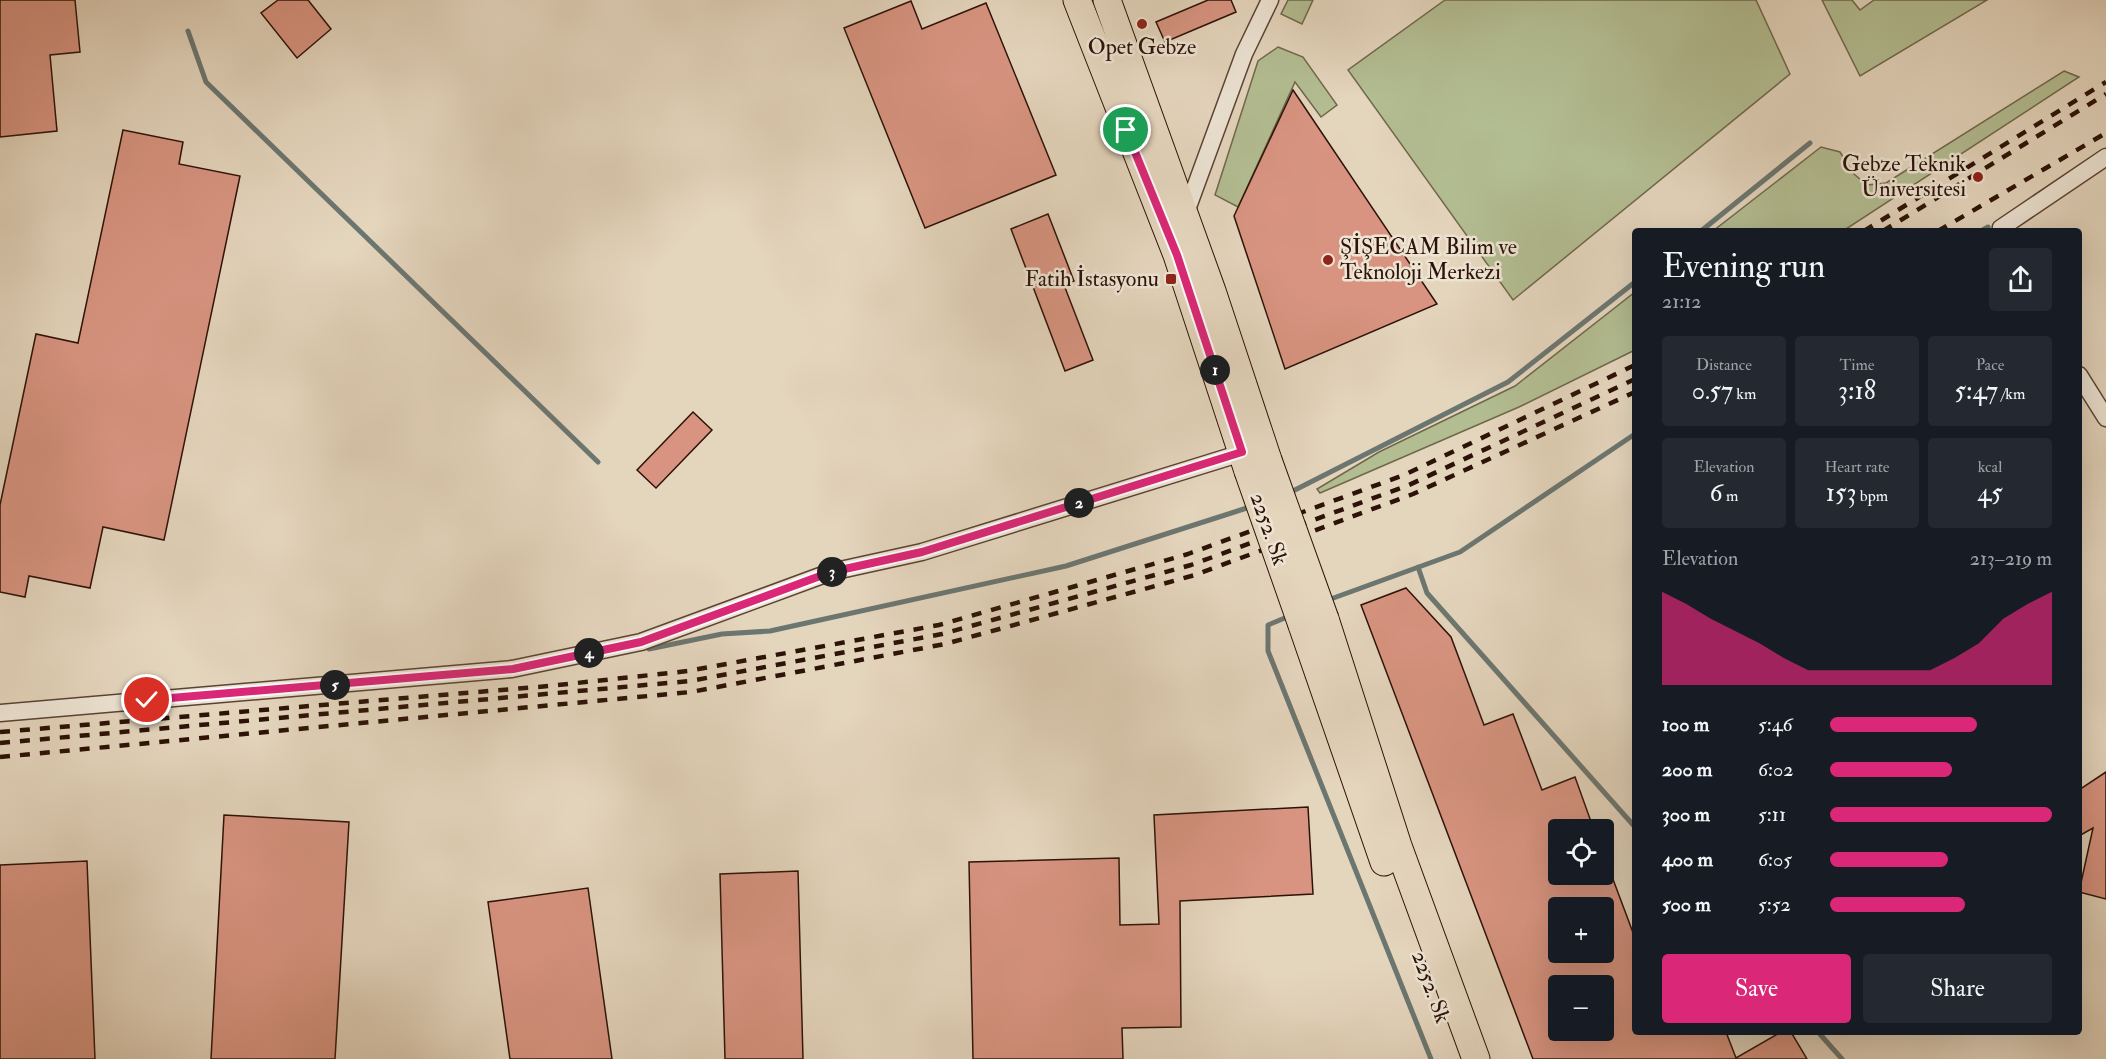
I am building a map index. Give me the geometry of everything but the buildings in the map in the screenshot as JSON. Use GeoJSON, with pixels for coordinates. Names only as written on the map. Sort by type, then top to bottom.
{"type":"FeatureCollection","features":[{"type":"Feature","properties":{"kind":"main road","name":"2252. Sk"},"geometry":{"type":"LineString","coordinates":[[1077,0],[1255,458],[1476,1059]]}},
{"type":"Feature","properties":{"kind":"main road","name":"2252. Sk"},"geometry":{"type":"LineString","coordinates":[[1107,0],[1185,214],[1255,458]]}},
{"type":"Feature","properties":{"kind":"main road","name":"2252. Sk"},"geometry":{"type":"LineString","coordinates":[[1314,622],[1384,861],[1459,1059]]}},
{"type":"Feature","properties":{"kind":"street"},"geometry":{"type":"LineString","coordinates":[[1185,214],[1244,54],[1270,0]]}},
{"type":"Feature","properties":{"kind":"street"},"geometry":{"type":"LineString","coordinates":[[2001,228],[2106,158]]}},
{"type":"Feature","properties":{"kind":"street"},"geometry":{"type":"LineString","coordinates":[[2082,380],[2106,418]]}},
{"type":"Feature","properties":{"kind":"street"},"geometry":{"type":"LineString","coordinates":[[0,713],[513,669],[641,642],[831,572],[922,552],[1255,458]]}},
{"type":"Feature","properties":{"kind":"green space"},"geometry":{"type":"Polygon","coordinates":[[[1288,0],[1313,0],[1302,24],[1281,14],[1288,0]]]}},
{"type":"Feature","properties":{"kind":"green space"},"geometry":{"type":"Polygon","coordinates":[[[1445,0],[1756,0],[1790,74],[1513,300],[1348,70],[1445,0]]]}},
{"type":"Feature","properties":{"kind":"green space"},"geometry":{"type":"Polygon","coordinates":[[[1822,0],[1852,0],[1860,10],[1874,0],[1987,0],[1860,76],[1822,0]]]}},
{"type":"Feature","properties":{"kind":"green space"},"geometry":{"type":"Polygon","coordinates":[[[1278,47],[1303,57],[1337,105],[1321,117],[1295,82],[1238,207],[1215,195],[1258,61],[1278,47]]]}},
{"type":"Feature","properties":{"kind":"green space"},"geometry":{"type":"Polygon","coordinates":[[[2064,71],[2079,77],[1848,228],[1717,228],[1821,147],[1840,152],[1854,174],[1867,185],[1886,183],[2064,71]]]}},
{"type":"Feature","properties":{"kind":"green space"},"geometry":{"type":"Polygon","coordinates":[[[1632,294],[1632,351],[1519,407],[1320,493],[1317,489],[1379,452],[1515,386],[1632,294]]]}},
{"type":"Feature","properties":{"kind":"waterway"},"geometry":{"type":"LineString","coordinates":[[188,31],[206,82],[598,462]]}},
{"type":"Feature","properties":{"kind":"waterway"},"geometry":{"type":"LineString","coordinates":[[1705,228],[1810,143]]}},
{"type":"Feature","properties":{"kind":"waterway"},"geometry":{"type":"LineString","coordinates":[[1287,494],[1508,382],[1632,284]]}},
{"type":"Feature","properties":{"kind":"waterway"},"geometry":{"type":"LineString","coordinates":[[1328,600],[1460,552],[1632,436]]}},
{"type":"Feature","properties":{"kind":"waterway"},"geometry":{"type":"LineString","coordinates":[[649,649],[722,634],[770,631],[1066,566],[1253,506]]}},
{"type":"Feature","properties":{"kind":"waterway"},"geometry":{"type":"LineString","coordinates":[[1418,567],[1427,593],[1632,824]]}},
{"type":"Feature","properties":{"kind":"waterway"},"geometry":{"type":"LineString","coordinates":[[1292,615],[1268,625],[1268,651],[1431,1059]]}},
{"type":"Feature","properties":{"kind":"waterway"},"geometry":{"type":"LineString","coordinates":[[1821,1035],[1842,1059]]}},
{"type":"Feature","properties":{"kind":"railway"},"geometry":{"type":"LineString","coordinates":[[1869,228],[2106,82]]}},
{"type":"Feature","properties":{"kind":"railway"},"geometry":{"type":"LineString","coordinates":[[1888,228],[2106,94]]}},
{"type":"Feature","properties":{"kind":"railway"},"geometry":{"type":"LineString","coordinates":[[1943,228],[2106,133]]}},
{"type":"Feature","properties":{"kind":"railway"},"geometry":{"type":"LineString","coordinates":[[0,732],[549,686],[688,671],[939,625],[1188,554],[1404,475],[1632,366]]}},
{"type":"Feature","properties":{"kind":"railway"},"geometry":{"type":"LineString","coordinates":[[0,743],[690,681],[942,634],[1191,565],[1409,485],[1632,380]]}},
{"type":"Feature","properties":{"kind":"railway"},"geometry":{"type":"LineString","coordinates":[[0,757],[691,692],[945,644],[1195,575],[1413,494],[1632,393]]}},
{"type":"Feature","properties":{"kind":"place","name":"Opet Gebze"},"geometry":{"type":"Point","coordinates":[1142,24]}},
{"type":"Feature","properties":{"kind":"place","name":"Gebze Teknik Üniversitesi"},"geometry":{"type":"Point","coordinates":[1978,177]}},
{"type":"Feature","properties":{"kind":"place","name":"ŞİŞECAM Bilim ve Teknoloji Merkezi"},"geometry":{"type":"Point","coordinates":[1328,260]}},
{"type":"Feature","properties":{"kind":"place","name":"Fatih İstasyonu"},"geometry":{"type":"Point","coordinates":[1171,279]}},
{"type":"Feature","properties":{"kind":"route"},"geometry":{"type":"LineString","coordinates":[[147,700],[513,669],[641,642],[831,572],[922,552],[1242,452],[1177,255],[1126,130]]}}]}
